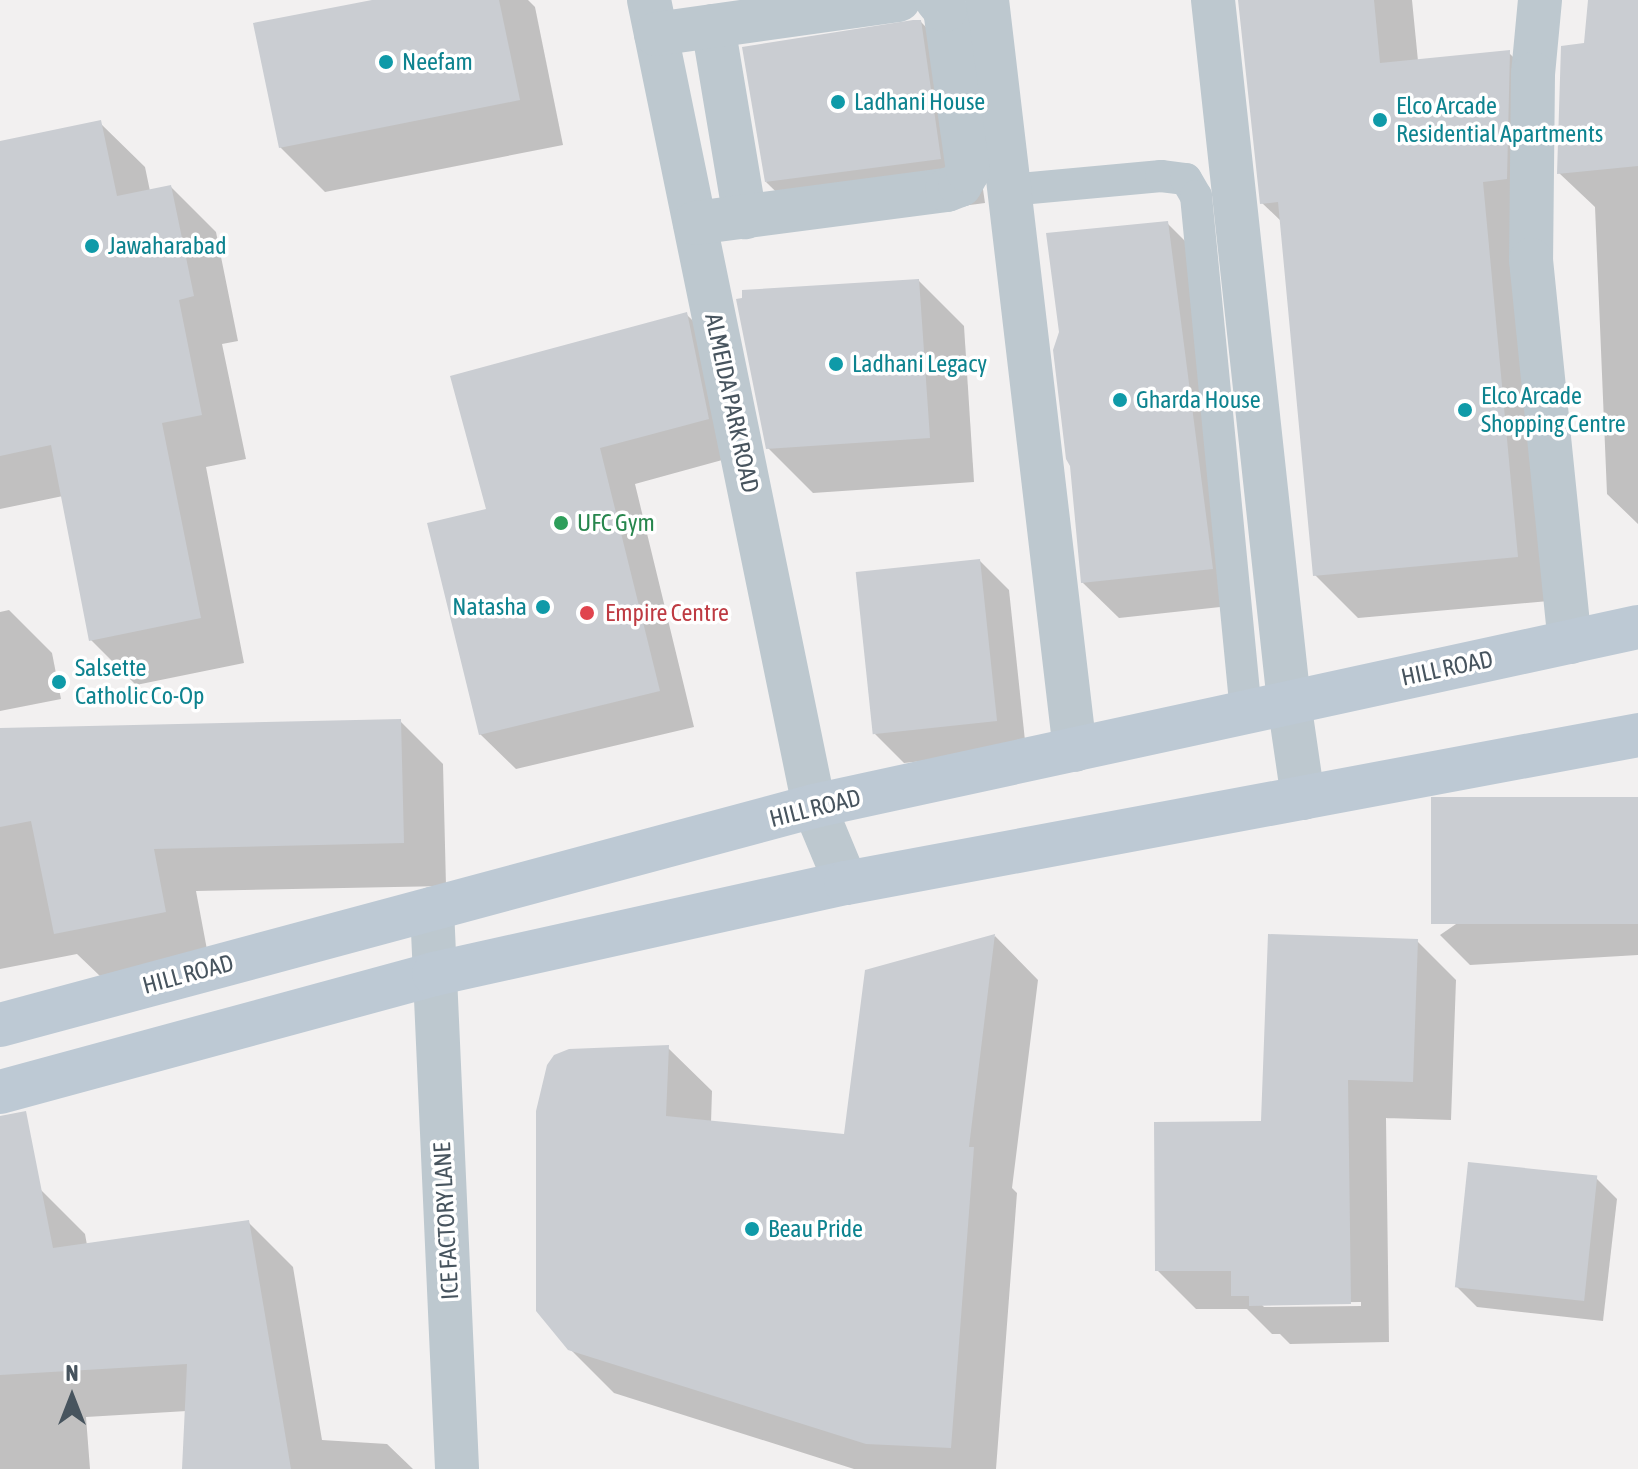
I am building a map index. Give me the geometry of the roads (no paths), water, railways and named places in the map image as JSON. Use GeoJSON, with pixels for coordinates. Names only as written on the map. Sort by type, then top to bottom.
{"type":"FeatureCollection","features":[{"type":"Feature","properties":{"kind":"main road","name":"HILL ROAD"},"geometry":{"type":"LineString","coordinates":[[0,1025],[814,806],[1638,627]]}},
{"type":"Feature","properties":{"kind":"main road"},"geometry":{"type":"LineString","coordinates":[[0,1092],[434,974],[846,883],[1638,735]]}},
{"type":"Feature","properties":{"kind":"street"},"geometry":{"type":"LineString","coordinates":[[653,17],[713,26],[899,0]]}},
{"type":"Feature","properties":{"kind":"street"},"geometry":{"type":"LineString","coordinates":[[695,223],[947,190],[960,185],[968,171],[945,10],[937,0]]}},
{"type":"Feature","properties":{"kind":"street"},"geometry":{"type":"LineString","coordinates":[[987,0],[1075,750]]}},
{"type":"Feature","properties":{"kind":"street"},"geometry":{"type":"LineString","coordinates":[[1213,0],[1289,702],[1303,798]]}},
{"type":"Feature","properties":{"kind":"street"},"geometry":{"type":"LineString","coordinates":[[1540,0],[1533,74],[1531,260],[1570,642]]}},
{"type":"Feature","properties":{"kind":"street","name":"ALMEIDA PARK ROAD"},"geometry":{"type":"LineString","coordinates":[[653,17],[814,806],[846,883]]}},
{"type":"Feature","properties":{"kind":"street"},"geometry":{"type":"LineString","coordinates":[[713,26],[745,217]]}},
{"type":"Feature","properties":{"kind":"street","name":"ICE FACTORY LANE"},"geometry":{"type":"LineString","coordinates":[[432,909],[457,1469]]}},
{"type":"Feature","properties":{"kind":"lane"},"geometry":{"type":"LineString","coordinates":[[1010,190],[1161,176],[1186,179],[1196,196],[1246,712]]}},
{"type":"Feature","properties":{"kind":"place","name":"Neefam"},"geometry":{"type":"Point","coordinates":[386,62]}},
{"type":"Feature","properties":{"kind":"place","name":"Ladhani House"},"geometry":{"type":"Point","coordinates":[838,102]}},
{"type":"Feature","properties":{"kind":"place","name":"Elco Arcade Residential Apartments"},"geometry":{"type":"Point","coordinates":[1380,120]}},
{"type":"Feature","properties":{"kind":"place","name":"Jawaharabad"},"geometry":{"type":"Point","coordinates":[92,246]}},
{"type":"Feature","properties":{"kind":"place","name":"Ladhani Legacy"},"geometry":{"type":"Point","coordinates":[836,364]}},
{"type":"Feature","properties":{"kind":"place","name":"Gharda House"},"geometry":{"type":"Point","coordinates":[1120,400]}},
{"type":"Feature","properties":{"kind":"place","name":"Elco Arcade Shopping Centre"},"geometry":{"type":"Point","coordinates":[1465,410]}},
{"type":"Feature","properties":{"kind":"place","name":"UFC Gym"},"geometry":{"type":"Point","coordinates":[561,523]}},
{"type":"Feature","properties":{"kind":"place","name":"Natasha"},"geometry":{"type":"Point","coordinates":[543,607]}},
{"type":"Feature","properties":{"kind":"place","name":"Empire Centre"},"geometry":{"type":"Point","coordinates":[587,613]}},
{"type":"Feature","properties":{"kind":"place","name":"Salsette Catholic Co-Op"},"geometry":{"type":"Point","coordinates":[59,682]}},
{"type":"Feature","properties":{"kind":"place","name":"Beau Pride"},"geometry":{"type":"Point","coordinates":[752,1229]}}]}
